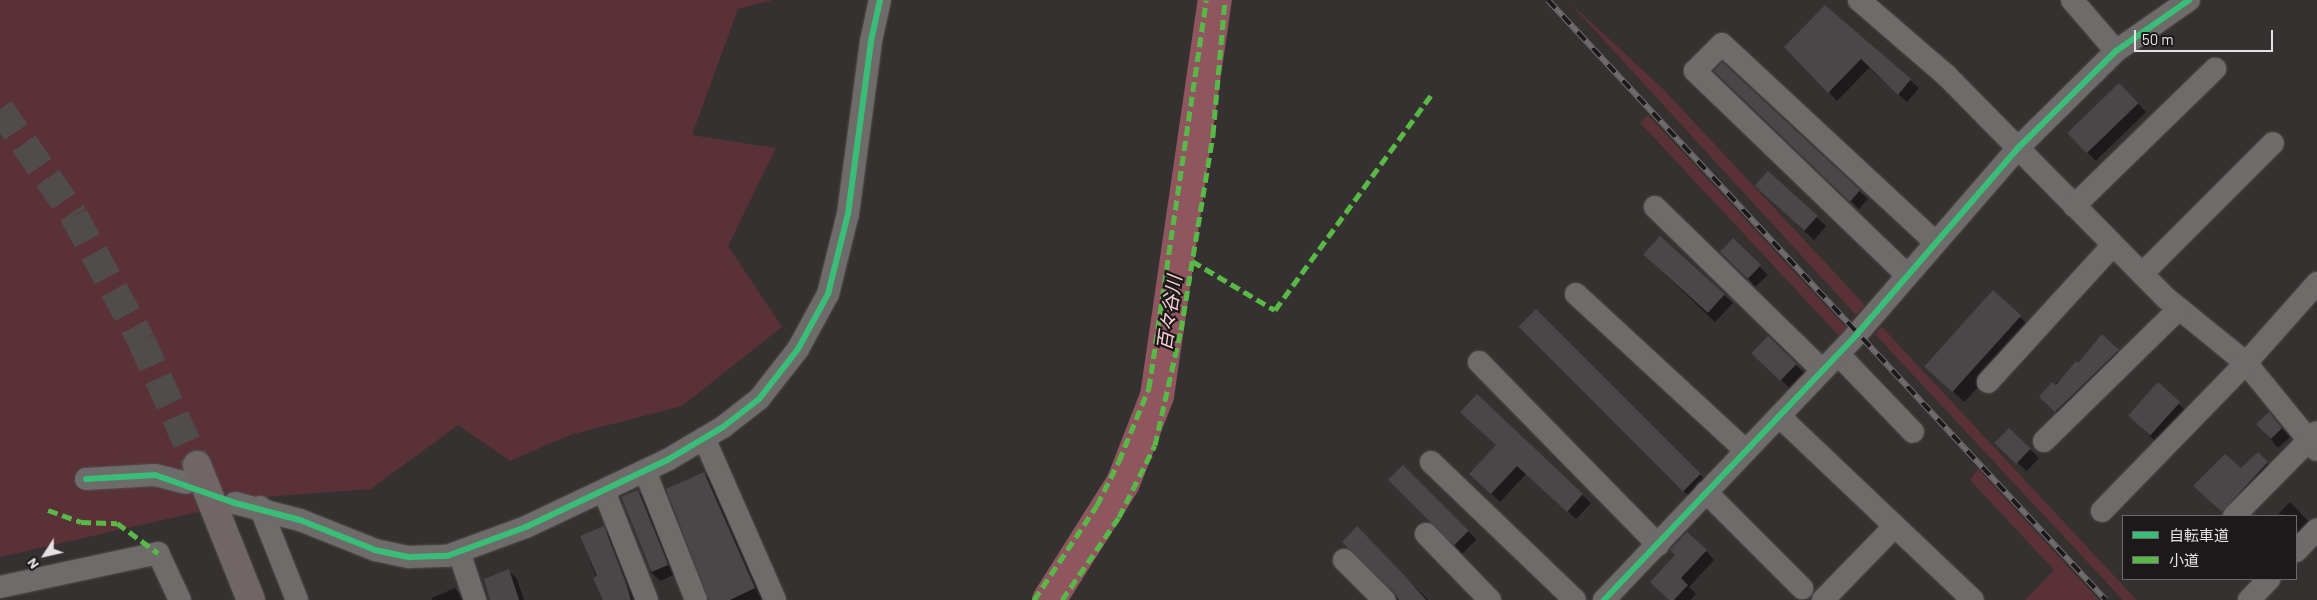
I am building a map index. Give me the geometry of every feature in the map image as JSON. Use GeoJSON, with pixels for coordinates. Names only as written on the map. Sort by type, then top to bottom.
{"type":"FeatureCollection","features":[{"type":"Feature","properties":{"kind":"highway"},"geometry":{"type":"LineString","coordinates":[[191,474],[251,600]]}},
{"type":"Feature","properties":{"kind":"street"},"geometry":{"type":"LineString","coordinates":[[235,503],[260,507],[375,550],[409,557],[447,556],[526,527],[645,471],[704,438],[760,398],[798,348],[828,294],[848,214],[871,41],[880,0]]}},
{"type":"Feature","properties":{"kind":"street"},"geometry":{"type":"LineString","coordinates":[[1860,0],[1946,75],[2074,206],[2179,309],[2246,363],[2314,441],[2235,515]]}},
{"type":"Feature","properties":{"kind":"street"},"geometry":{"type":"LineString","coordinates":[[2072,0],[2116,51]]}},
{"type":"Feature","properties":{"kind":"street"},"geometry":{"type":"LineString","coordinates":[[1604,600],[1838,354],[1934,241],[2017,148],[2116,51],[2189,0]]}},
{"type":"Feature","properties":{"kind":"street"},"geometry":{"type":"LineString","coordinates":[[1906,274],[1696,71],[1722,44],[1934,241]]}},
{"type":"Feature","properties":{"kind":"street"},"geometry":{"type":"LineString","coordinates":[[2074,206],[2216,69]]}},
{"type":"Feature","properties":{"kind":"street"},"geometry":{"type":"LineString","coordinates":[[2142,274],[2273,143]]}},
{"type":"Feature","properties":{"kind":"street"},"geometry":{"type":"LineString","coordinates":[[1655,208],[1822,370]]}},
{"type":"Feature","properties":{"kind":"street"},"geometry":{"type":"LineString","coordinates":[[1988,382],[2113,245]]}},
{"type":"Feature","properties":{"kind":"street"},"geometry":{"type":"LineString","coordinates":[[2102,511],[2246,363],[2317,283]]}},
{"type":"Feature","properties":{"kind":"street"},"geometry":{"type":"LineString","coordinates":[[1576,294],[1745,450]]}},
{"type":"Feature","properties":{"kind":"street"},"geometry":{"type":"LineString","coordinates":[[2044,440],[2179,309]]}},
{"type":"Feature","properties":{"kind":"street"},"geometry":{"type":"LineString","coordinates":[[1838,354],[1913,432]]}},
{"type":"Feature","properties":{"kind":"street"},"geometry":{"type":"LineString","coordinates":[[1479,362],[1658,544]]}},
{"type":"Feature","properties":{"kind":"street"},"geometry":{"type":"LineString","coordinates":[[1779,416],[1973,600]]}},
{"type":"Feature","properties":{"kind":"street"},"geometry":{"type":"LineString","coordinates":[[704,438],[775,600]]}},
{"type":"Feature","properties":{"kind":"street"},"geometry":{"type":"LineString","coordinates":[[1431,462],[1575,600]]}},
{"type":"Feature","properties":{"kind":"street"},"geometry":{"type":"LineString","coordinates":[[645,471],[696,600]]}},
{"type":"Feature","properties":{"kind":"street"},"geometry":{"type":"LineString","coordinates":[[86,478],[191,474]]}},
{"type":"Feature","properties":{"kind":"street"},"geometry":{"type":"LineString","coordinates":[[604,491],[647,600]]}},
{"type":"Feature","properties":{"kind":"street"},"geometry":{"type":"LineString","coordinates":[[1706,492],[1802,588]]}},
{"type":"Feature","properties":{"kind":"street"},"geometry":{"type":"LineString","coordinates":[[260,507],[297,600]]}},
{"type":"Feature","properties":{"kind":"street"},"geometry":{"type":"LineString","coordinates":[[1823,600],[1896,526]]}},
{"type":"Feature","properties":{"kind":"street"},"geometry":{"type":"LineString","coordinates":[[2297,550],[2317,529]]}},
{"type":"Feature","properties":{"kind":"street"},"geometry":{"type":"LineString","coordinates":[[1426,534],[1490,600]]}},
{"type":"Feature","properties":{"kind":"street"},"geometry":{"type":"LineString","coordinates":[[459,552],[475,600]]}},
{"type":"Feature","properties":{"kind":"street"},"geometry":{"type":"LineString","coordinates":[[0,588],[158,553],[180,600]]}},
{"type":"Feature","properties":{"kind":"street"},"geometry":{"type":"LineString","coordinates":[[1344,560],[1384,600]]}},
{"type":"Feature","properties":{"kind":"street"},"geometry":{"type":"LineString","coordinates":[[2249,600],[2268,580]]}},
{"type":"Feature","properties":{"kind":"shaded area"},"geometry":{"type":"Polygon","coordinates":[[[0,0],[773,0],[738,9],[692,135],[776,148],[728,246],[782,327],[682,406],[570,435],[510,461],[458,425],[371,489],[264,497],[0,557],[0,0]]]}},
{"type":"Feature","properties":{"kind":"shaded area"},"geometry":{"type":"Polygon","coordinates":[[[1567,0],[1664,90],[1865,305],[1856,315],[1567,0]]]}},
{"type":"Feature","properties":{"kind":"shaded area"},"geometry":{"type":"Polygon","coordinates":[[[1648,115],[1847,329],[1839,336],[1640,123],[1648,115]]]}},
{"type":"Feature","properties":{"kind":"shaded area"},"geometry":{"type":"Polygon","coordinates":[[[1882,327],[2136,600],[2123,600],[1875,334],[1882,327]]]}},
{"type":"Feature","properties":{"kind":"shaded area"},"geometry":{"type":"Polygon","coordinates":[[[1978,469],[2099,600],[2025,600],[2054,570],[1970,480],[1978,469]]]}},
{"type":"Feature","properties":{"kind":"building"},"geometry":{"type":"Polygon","coordinates":[[[1825,5],[1911,79],[1898,95],[1861,59],[1828,93],[1784,47],[1825,5]]]}},
{"type":"Feature","properties":{"kind":"building"},"geometry":{"type":"Polygon","coordinates":[[[1722,62],[1860,190],[1850,202],[1714,71],[1722,62]]]}},
{"type":"Feature","properties":{"kind":"building"},"geometry":{"type":"Polygon","coordinates":[[[2119,83],[2138,103],[2087,153],[2067,133],[2119,83]]]}},
{"type":"Feature","properties":{"kind":"building"},"geometry":{"type":"Polygon","coordinates":[[[1768,171],[1818,216],[1804,231],[1755,186],[1768,171]]]}},
{"type":"Feature","properties":{"kind":"building"},"geometry":{"type":"Polygon","coordinates":[[[1660,236],[1725,294],[1708,313],[1643,255],[1660,236]]]}},
{"type":"Feature","properties":{"kind":"building"},"geometry":{"type":"Polygon","coordinates":[[[1733,238],[1761,265],[1748,279],[1720,252],[1733,238]]]}},
{"type":"Feature","properties":{"kind":"building"},"geometry":{"type":"Polygon","coordinates":[[[1993,290],[2021,315],[1952,392],[1924,367],[1993,290]]]}},
{"type":"Feature","properties":{"kind":"building"},"geometry":{"type":"Polygon","coordinates":[[[1536,309],[1701,474],[1683,491],[1518,327],[1536,309]]]}},
{"type":"Feature","properties":{"kind":"building"},"geometry":{"type":"Polygon","coordinates":[[[2102,334],[2119,350],[2055,412],[2039,397],[2052,382],[2056,385],[2076,361],[2078,363],[2102,334]]]}},
{"type":"Feature","properties":{"kind":"building"},"geometry":{"type":"Polygon","coordinates":[[[1768,336],[1797,364],[1780,381],[1751,353],[1768,336]]]}},
{"type":"Feature","properties":{"kind":"building"},"geometry":{"type":"Polygon","coordinates":[[[2158,382],[2180,402],[2150,436],[2128,415],[2158,382]]]}},
{"type":"Feature","properties":{"kind":"building"},"geometry":{"type":"Polygon","coordinates":[[[1477,394],[1583,494],[1567,512],[1517,466],[1491,494],[1469,474],[1496,445],[1460,412],[1477,394]]]}},
{"type":"Feature","properties":{"kind":"building"},"geometry":{"type":"Polygon","coordinates":[[[2269,412],[2282,428],[2271,439],[2256,424],[2269,412]]]}},
{"type":"Feature","properties":{"kind":"building"},"geometry":{"type":"Polygon","coordinates":[[[2009,428],[2031,449],[2016,464],[1994,443],[2009,428]]]}},
{"type":"Feature","properties":{"kind":"building"},"geometry":{"type":"Polygon","coordinates":[[[2258,452],[2268,462],[2222,512],[2193,486],[2225,454],[2241,468],[2258,452]]]}},
{"type":"Feature","properties":{"kind":"building"},"geometry":{"type":"Polygon","coordinates":[[[1403,465],[1469,531],[1454,546],[1388,480],[1403,465]]]}},
{"type":"Feature","properties":{"kind":"building"},"geometry":{"type":"Polygon","coordinates":[[[704,472],[755,588],[730,600],[709,600],[666,489],[704,472]]]}},
{"type":"Feature","properties":{"kind":"building"},"geometry":{"type":"Polygon","coordinates":[[[638,490],[668,565],[652,572],[621,497],[638,490]]]}},
{"type":"Feature","properties":{"kind":"building"},"geometry":{"type":"Polygon","coordinates":[[[604,526],[631,600],[603,600],[593,578],[597,576],[580,536],[604,526]]]}},
{"type":"Feature","properties":{"kind":"building"},"geometry":{"type":"Polygon","coordinates":[[[1357,526],[1426,600],[1399,600],[1393,591],[1342,542],[1357,526]]]}},
{"type":"Feature","properties":{"kind":"building"},"geometry":{"type":"Polygon","coordinates":[[[1687,532],[1707,550],[1681,578],[1688,585],[1674,600],[1669,600],[1650,582],[1675,555],[1670,550],[1687,532]]]}},
{"type":"Feature","properties":{"kind":"building"},"geometry":{"type":"Polygon","coordinates":[[[509,569],[519,600],[490,600],[484,579],[509,569]]]}},
{"type":"Feature","properties":{"kind":"waterway","name":"百々谷川"},"geometry":{"type":"LineString","coordinates":[[1049,600],[1123,483],[1157,396],[1215,0]]}},
{"type":"Feature","properties":{"kind":"tunnel"},"geometry":{"type":"LineString","coordinates":[[0,109],[74,216],[141,340],[197,465]]}},
{"type":"Feature","properties":{"kind":"railway"},"geometry":{"type":"LineString","coordinates":[[1548,0],[2106,600]]}},
{"type":"Feature","properties":{"kind":"marked path"},"geometry":{"type":"LineString","coordinates":[[1034,600],[1097,505],[1119,461],[1149,388],[1206,0]]}},
{"type":"Feature","properties":{"kind":"marked path"},"geometry":{"type":"LineString","coordinates":[[1062,600],[1119,517],[1155,445],[1181,330],[1213,134],[1225,0]]}},
{"type":"Feature","properties":{"kind":"marked path"},"geometry":{"type":"LineString","coordinates":[[1192,261],[1275,310],[1431,95]]}},
{"type":"Feature","properties":{"kind":"marked path"},"geometry":{"type":"LineString","coordinates":[[48,510],[81,522],[117,523],[158,553]]}},
{"type":"Feature","properties":{"kind":"cycle path"},"geometry":{"type":"LineString","coordinates":[[86,479],[155,475],[235,503],[300,520],[375,550],[409,557],[447,556],[526,527],[669,459],[723,427],[759,399],[798,349],[828,294],[848,214],[871,41],[880,0]]}},
{"type":"Feature","properties":{"kind":"cycle path"},"geometry":{"type":"LineString","coordinates":[[1604,600],[1857,334],[2017,149],[2116,51],[2189,0]]}}]}
